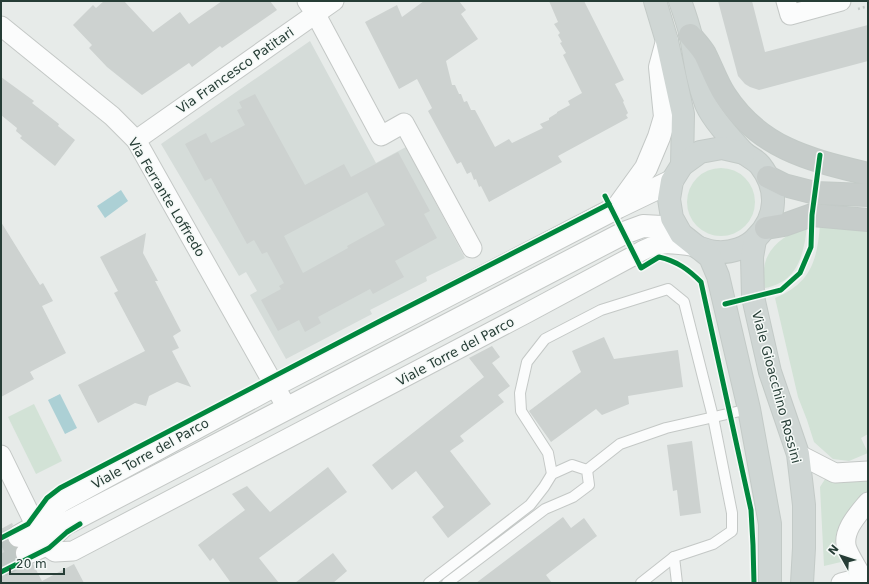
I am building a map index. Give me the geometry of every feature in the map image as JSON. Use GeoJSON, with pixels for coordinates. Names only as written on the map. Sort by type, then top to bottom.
{"type":"FeatureCollection","features":[{"type":"Feature","properties":{"kind":"highway"},"geometry":{"type":"LineString","coordinates":[[690,34],[704,52],[724,95],[746,120],[768,139],[789,151],[818,162],[868,174]]}},
{"type":"Feature","properties":{"kind":"highway"},"geometry":{"type":"LineString","coordinates":[[768,177],[784,184],[815,193],[868,195]]}},
{"type":"Feature","properties":{"kind":"highway"},"geometry":{"type":"LineString","coordinates":[[760,234],[812,215],[868,220]]}},
{"type":"Feature","properties":{"kind":"main road"},"geometry":{"type":"LineString","coordinates":[[655,1],[667,41],[683,114],[677,173],[669,199],[672,218],[689,240],[710,257],[718,276],[749,409],[770,524],[770,583]]}},
{"type":"Feature","properties":{"kind":"main road","name":"Viale Gioacchino Rossini"},"geometry":{"type":"LineString","coordinates":[[680,1],[690,34],[696,73],[707,105],[721,127],[744,153],[758,163],[768,177],[773,194],[772,211],[760,234],[752,257],[753,297],[770,372],[798,454],[804,504],[802,583]]}},
{"type":"Feature","properties":{"kind":"main road","name":"Viale Gioacchino Rossini"},"geometry":{"type":"LineString","coordinates":[[677,173],[700,152],[722,148],[744,153]]}},
{"type":"Feature","properties":{"kind":"main road"},"geometry":{"type":"LineString","coordinates":[[689,240],[717,252],[737,250],[760,234]]}},
{"type":"Feature","properties":{"kind":"street","name":"Via Francesco Patitari"},"geometry":{"type":"LineString","coordinates":[[136,140],[311,7],[334,1]]}},
{"type":"Feature","properties":{"kind":"street"},"geometry":{"type":"LineString","coordinates":[[786,1],[790,15],[841,1]]}},
{"type":"Feature","properties":{"kind":"street"},"geometry":{"type":"LineString","coordinates":[[311,7],[381,136],[404,123],[472,248]]}},
{"type":"Feature","properties":{"kind":"street","name":"Via Ferrante Loffredo"},"geometry":{"type":"LineString","coordinates":[[1,26],[112,116],[136,140],[287,408]]}},
{"type":"Feature","properties":{"kind":"street"},"geometry":{"type":"LineString","coordinates":[[618,207],[646,168],[659,137],[665,117],[660,67],[667,41]]}},
{"type":"Feature","properties":{"kind":"street","name":"Viale Torre del Parco"},"geometry":{"type":"LineString","coordinates":[[31,540],[52,508],[61,501],[275,385],[618,207],[677,173]]}},
{"type":"Feature","properties":{"kind":"street","name":"Viale Torre del Parco"},"geometry":{"type":"LineString","coordinates":[[31,540],[53,534],[65,524],[624,233],[644,226],[662,227],[689,240]]}},
{"type":"Feature","properties":{"kind":"street","name":"Viale Torre del Parco"},"geometry":{"type":"LineString","coordinates":[[31,540],[54,552],[73,551],[519,318],[646,248],[689,240]]}},
{"type":"Feature","properties":{"kind":"street"},"geometry":{"type":"LineString","coordinates":[[798,454],[835,473],[868,471]]}},
{"type":"Feature","properties":{"kind":"street"},"geometry":{"type":"LineString","coordinates":[[1,455],[31,540]]}},
{"type":"Feature","properties":{"kind":"street"},"geometry":{"type":"LineString","coordinates":[[841,583],[865,577],[847,549],[846,538],[850,527],[868,502]]}},
{"type":"Feature","properties":{"kind":"lane"},"geometry":{"type":"LineString","coordinates":[[552,474],[548,453],[521,411],[520,393],[527,362],[545,339],[601,310],[668,289],[684,302],[713,417],[732,513],[732,531],[714,544],[674,557],[641,583]]}},
{"type":"Feature","properties":{"kind":"lane"},"geometry":{"type":"LineString","coordinates":[[587,470],[620,444],[666,428],[749,409]]}},
{"type":"Feature","properties":{"kind":"lane"},"geometry":{"type":"LineString","coordinates":[[429,583],[530,505],[552,474],[572,465],[587,470]]}},
{"type":"Feature","properties":{"kind":"lane"},"geometry":{"type":"LineString","coordinates":[[441,574],[448,583],[545,509],[572,497],[589,486],[587,470]]}},
{"type":"Feature","properties":{"kind":"lane"},"geometry":{"type":"LineString","coordinates":[[674,557],[677,583]]}},
{"type":"Feature","properties":{"kind":"shaded area"},"geometry":{"type":"Polygon","coordinates":[[[310,41],[376,163],[406,147],[465,258],[426,277],[427,281],[370,310],[372,314],[286,359],[250,295],[257,291],[246,272],[239,276],[161,144],[310,41]]]}},
{"type":"Feature","properties":{"kind":"green space"},"geometry":{"type":"Polygon","coordinates":[[[721,168],[734,171],[745,178],[752,189],[755,202],[752,215],[745,226],[734,233],[721,236],[708,233],[697,226],[690,215],[687,202],[690,189],[697,178],[708,171],[721,168]]]}},
{"type":"Feature","properties":{"kind":"green space"},"geometry":{"type":"Polygon","coordinates":[[[820,225],[868,229],[868,434],[861,438],[868,453],[849,461],[833,459],[814,442],[798,397],[775,298],[797,285],[810,269],[817,249],[820,225]]]}},
{"type":"Feature","properties":{"kind":"green space"},"geometry":{"type":"Polygon","coordinates":[[[807,226],[804,247],[792,273],[785,280],[776,285],[765,288],[765,265],[772,248],[787,236],[807,226]]]}},
{"type":"Feature","properties":{"kind":"green space"},"geometry":{"type":"Polygon","coordinates":[[[34,404],[62,461],[36,474],[8,417],[34,404]]]}},
{"type":"Feature","properties":{"kind":"green space"},"geometry":{"type":"Polygon","coordinates":[[[827,476],[868,479],[868,495],[840,530],[835,544],[841,562],[824,566],[820,487],[827,476]]]}},
{"type":"Feature","properties":{"kind":"water"},"geometry":{"type":"Polygon","coordinates":[[[121,190],[128,201],[105,218],[97,206],[121,190]]]}},
{"type":"Feature","properties":{"kind":"water"},"geometry":{"type":"Polygon","coordinates":[[[60,394],[77,428],[65,434],[48,400],[60,394]]]}},
{"type":"Feature","properties":{"kind":"building"},"geometry":{"type":"Polygon","coordinates":[[[104,1],[124,1],[153,32],[180,12],[189,24],[222,1],[270,1],[277,10],[222,48],[220,46],[192,67],[189,63],[142,95],[107,67],[89,48],[92,45],[73,25],[93,5],[96,8],[104,1]]]}},
{"type":"Feature","properties":{"kind":"building"},"geometry":{"type":"Polygon","coordinates":[[[424,1],[459,1],[466,10],[461,14],[478,39],[446,61],[452,85],[455,85],[464,102],[467,101],[471,110],[475,110],[495,147],[509,139],[512,143],[543,128],[540,124],[549,120],[549,118],[557,112],[570,105],[568,101],[582,93],[563,55],[566,53],[560,43],[562,42],[558,35],[560,33],[554,24],[558,22],[549,1],[584,1],[624,80],[615,84],[624,101],[623,102],[628,113],[626,115],[628,118],[558,156],[562,162],[489,202],[481,186],[479,187],[476,179],[474,180],[471,172],[467,174],[461,162],[457,164],[428,111],[432,108],[417,79],[399,89],[365,22],[397,5],[402,17],[424,1]]]}},
{"type":"Feature","properties":{"kind":"building"},"geometry":{"type":"Polygon","coordinates":[[[718,1],[752,1],[765,52],[868,25],[868,61],[759,90],[750,87],[738,76],[718,1]]]}},
{"type":"Feature","properties":{"kind":"building"},"geometry":{"type":"Polygon","coordinates":[[[1,77],[34,101],[32,103],[59,124],[58,126],[75,140],[55,166],[20,138],[22,136],[16,131],[17,128],[1,115],[1,77]]]}},
{"type":"Feature","properties":{"kind":"building"},"geometry":{"type":"Polygon","coordinates":[[[255,94],[305,185],[344,164],[351,177],[398,152],[430,211],[424,214],[437,238],[395,261],[404,277],[373,294],[370,289],[318,317],[321,323],[305,332],[299,320],[278,331],[261,300],[281,289],[279,286],[284,283],[267,252],[262,254],[254,240],[247,244],[211,178],[205,181],[185,144],[206,133],[211,143],[245,125],[237,110],[242,108],[239,102],[255,94]],[[367,192],[284,236],[303,273],[385,225],[367,192]]]}},
{"type":"Feature","properties":{"kind":"building"},"geometry":{"type":"Polygon","coordinates":[[[1,222],[40,285],[43,283],[53,301],[42,306],[66,353],[30,372],[34,379],[1,397],[1,222]]]}},
{"type":"Feature","properties":{"kind":"building"},"geometry":{"type":"Polygon","coordinates":[[[146,233],[143,253],[158,281],[155,281],[181,331],[173,336],[179,348],[172,351],[191,387],[177,382],[149,396],[146,406],[135,403],[98,423],[78,385],[145,351],[114,293],[118,291],[100,257],[146,233]]]}},
{"type":"Feature","properties":{"kind":"building"},"geometry":{"type":"Polygon","coordinates":[[[604,337],[614,359],[678,350],[683,387],[628,396],[629,404],[602,415],[596,409],[551,442],[529,411],[581,372],[572,351],[604,337]]]}},
{"type":"Feature","properties":{"kind":"building"},"geometry":{"type":"Polygon","coordinates":[[[492,346],[500,357],[492,363],[510,386],[498,395],[504,402],[460,436],[464,441],[450,451],[491,504],[448,538],[432,517],[444,507],[416,471],[392,490],[372,465],[484,377],[469,358],[492,346]]]}},
{"type":"Feature","properties":{"kind":"building"},"geometry":{"type":"Polygon","coordinates":[[[692,441],[701,513],[680,516],[677,490],[673,491],[667,445],[692,441]]]}},
{"type":"Feature","properties":{"kind":"building"},"geometry":{"type":"Polygon","coordinates":[[[328,467],[347,492],[259,558],[279,583],[231,583],[213,558],[210,561],[198,545],[245,510],[232,494],[247,486],[270,512],[328,467]]]}},
{"type":"Feature","properties":{"kind":"building"},"geometry":{"type":"Polygon","coordinates":[[[563,517],[571,528],[584,518],[597,536],[546,575],[552,583],[476,583],[563,517]]]}},
{"type":"Feature","properties":{"kind":"building"},"geometry":{"type":"Polygon","coordinates":[[[12,523],[13,525],[8,530],[8,542],[12,547],[16,548],[15,558],[19,563],[26,565],[33,564],[42,581],[74,564],[84,583],[1,583],[1,529],[12,523]]]}},
{"type":"Feature","properties":{"kind":"building"},"geometry":{"type":"Polygon","coordinates":[[[333,553],[347,571],[333,583],[295,583],[333,553]]]}},
{"type":"Feature","properties":{"kind":"tunnel"},"geometry":{"type":"LineString","coordinates":[[1,545],[19,536]]}},
{"type":"Feature","properties":{"kind":"tunnel"},"geometry":{"type":"LineString","coordinates":[[1,566],[27,553]]}},
{"type":"Feature","properties":{"kind":"cycle path"},"geometry":{"type":"LineString","coordinates":[[725,304],[781,290],[800,273],[811,247],[812,215],[820,155]]}},
{"type":"Feature","properties":{"kind":"cycle path"},"geometry":{"type":"LineString","coordinates":[[605,196],[641,268],[659,257],[682,266],[701,282],[751,510],[754,583]]}},
{"type":"Feature","properties":{"kind":"cycle path"},"geometry":{"type":"LineString","coordinates":[[1,538],[28,524],[47,498],[60,488],[382,320],[609,204]]}},
{"type":"Feature","properties":{"kind":"cycle path"},"geometry":{"type":"LineString","coordinates":[[1,572],[49,548],[67,532],[80,524]]}}]}
